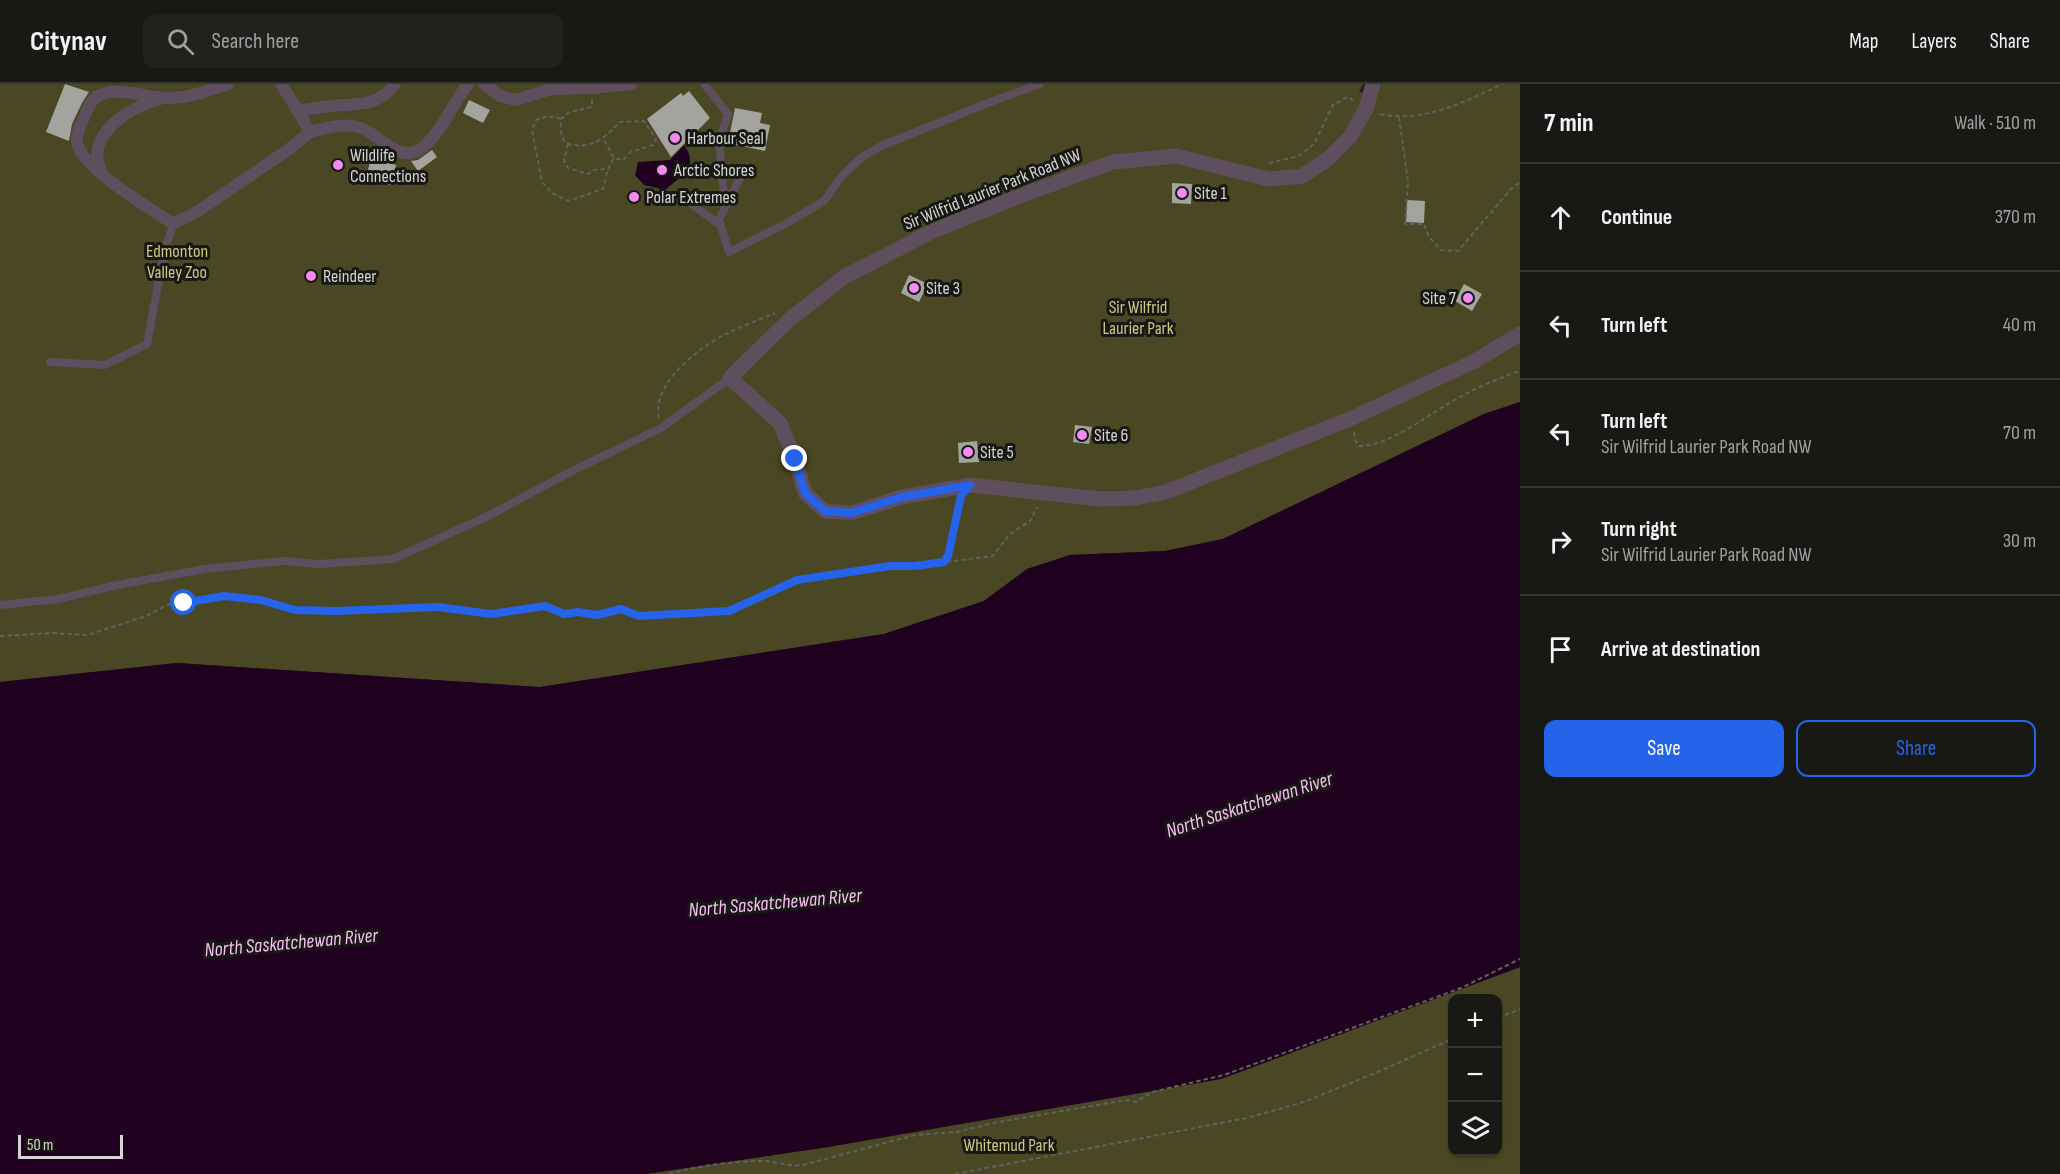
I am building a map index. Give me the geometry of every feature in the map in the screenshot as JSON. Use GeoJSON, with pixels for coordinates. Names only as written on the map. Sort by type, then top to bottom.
{"type":"FeatureCollection","features":[{"type":"Feature","properties":{"kind":"street"},"geometry":{"type":"LineString","coordinates":[[106,178],[98,165],[97,156],[104,134],[114,122],[146,103],[166,98],[191,96],[228,84]]}},
{"type":"Feature","properties":{"kind":"street"},"geometry":{"type":"LineString","coordinates":[[281,84],[310,132]]}},
{"type":"Feature","properties":{"kind":"street"},"geometry":{"type":"LineString","coordinates":[[298,111],[328,106],[363,105],[381,98],[395,84]]}},
{"type":"Feature","properties":{"kind":"street"},"geometry":{"type":"LineString","coordinates":[[166,98],[111,92],[103,94],[91,100],[76,142],[80,151],[106,178],[173,224],[195,213],[288,150],[310,132],[326,128],[354,126],[367,131],[398,152],[417,151],[435,133],[468,84]]}},
{"type":"Feature","properties":{"kind":"street"},"geometry":{"type":"LineString","coordinates":[[484,84],[500,96],[516,100],[551,89],[631,84]]}},
{"type":"Feature","properties":{"kind":"street","name":"Sir Wilfrid Laurier Park Road NW"},"geometry":{"type":"LineString","coordinates":[[730,378],[790,319],[844,277],[933,231],[1113,162],[1176,156],[1269,179],[1302,176],[1328,159],[1350,137],[1366,109],[1373,84]]}},
{"type":"Feature","properties":{"kind":"street"},"geometry":{"type":"LineString","coordinates":[[730,378],[780,423],[795,459],[805,493],[825,511],[851,513],[902,497],[970,485],[1100,499],[1135,498],[1166,492],[1352,418],[1473,362],[1520,334]]}},
{"type":"Feature","properties":{"kind":"lane"},"geometry":{"type":"LineString","coordinates":[[704,84],[728,114],[718,141],[725,207]]}},
{"type":"Feature","properties":{"kind":"lane"},"geometry":{"type":"LineString","coordinates":[[742,174],[719,220],[729,252],[785,224],[824,201],[842,176],[862,157],[881,146],[1040,84]]}},
{"type":"Feature","properties":{"kind":"lane"},"geometry":{"type":"LineString","coordinates":[[690,202],[721,225]]}},
{"type":"Feature","properties":{"kind":"lane"},"geometry":{"type":"LineString","coordinates":[[50,362],[105,365],[147,344],[164,253],[173,224]]}},
{"type":"Feature","properties":{"kind":"lane"},"geometry":{"type":"LineString","coordinates":[[0,605],[58,599],[117,585],[205,569],[284,561],[320,564],[393,558],[486,517],[574,470],[661,428],[730,378]]}},
{"type":"Feature","properties":{"kind":"path"},"geometry":{"type":"LineString","coordinates":[[1264,164],[1299,156],[1314,144],[1333,105],[1348,97],[1366,109],[1399,117],[1437,112],[1461,104],[1503,84]]}},
{"type":"Feature","properties":{"kind":"path"},"geometry":{"type":"LineString","coordinates":[[561,119],[569,112],[592,107],[593,86]]}},
{"type":"Feature","properties":{"kind":"path"},"geometry":{"type":"LineString","coordinates":[[561,119],[551,115],[541,118],[536,120],[532,129],[542,182],[552,193],[568,201],[603,189],[608,169],[614,158]]}},
{"type":"Feature","properties":{"kind":"path"},"geometry":{"type":"LineString","coordinates":[[1399,117],[1408,182],[1405,224],[1424,224],[1429,237],[1441,250],[1458,250],[1511,189],[1520,182]]}},
{"type":"Feature","properties":{"kind":"path"},"geometry":{"type":"LineString","coordinates":[[561,119],[562,138],[568,144],[582,146],[593,144],[620,122],[644,121],[656,139],[653,146],[631,152],[622,160],[614,158],[603,138]]}},
{"type":"Feature","properties":{"kind":"path"},"geometry":{"type":"LineString","coordinates":[[568,144],[564,161],[568,168],[588,174],[594,170],[608,169]]}},
{"type":"Feature","properties":{"kind":"path"},"geometry":{"type":"LineString","coordinates":[[661,428],[657,410],[662,390],[678,368],[722,336],[775,313]]}},
{"type":"Feature","properties":{"kind":"path"},"geometry":{"type":"LineString","coordinates":[[944,562],[948,556],[961,496],[970,485]]}},
{"type":"Feature","properties":{"kind":"path"},"geometry":{"type":"LineString","coordinates":[[0,636],[52,633],[88,635],[129,622],[167,605],[224,596],[261,600],[295,610],[336,611],[438,607],[491,614],[545,606],[564,614],[578,612],[597,615],[621,609],[639,616],[729,611],[797,580],[890,566],[915,566],[993,556],[1009,535],[1030,520],[1037,506]]}},
{"type":"Feature","properties":{"kind":"path"},"geometry":{"type":"LineString","coordinates":[[669,1174],[687,1169],[764,1161],[791,1167],[915,1135],[957,1132],[998,1122],[1127,1100],[1136,1102],[1152,1092],[1224,1075],[1407,1008],[1461,987],[1520,959]]}},
{"type":"Feature","properties":{"kind":"path"},"geometry":{"type":"LineString","coordinates":[[1502,1016],[1520,1009]]}},
{"type":"Feature","properties":{"kind":"path"},"geometry":{"type":"LineString","coordinates":[[955,1174],[1247,1118],[1304,1102],[1448,1041]]}},
{"type":"Feature","properties":{"kind":"green space","name":"Sir Wilfrid Laurier Park"},"geometry":{"type":"Polygon","coordinates":[[[0,84],[1363,84],[1359,92],[1374,95],[1381,84],[1520,84],[1520,402],[1484,414],[1223,539],[1165,551],[1070,555],[1027,569],[984,601],[884,634],[540,687],[177,663],[0,682],[0,84]]]}},
{"type":"Feature","properties":{"kind":"green space","name":"Whitemud Park"},"geometry":{"type":"Polygon","coordinates":[[[1520,967],[1520,1174],[646,1174],[828,1147],[1221,1079],[1520,967]]]}},
{"type":"Feature","properties":{"kind":"water","name":"Arctic Shores"},"geometry":{"type":"Polygon","coordinates":[[[684,145],[690,159],[689,165],[682,175],[665,190],[644,185],[635,175],[638,162],[670,160],[684,145]]]}},
{"type":"Feature","properties":{"kind":"water","name":"North Saskatchewan River"},"geometry":{"type":"Polygon","coordinates":[[[1520,402],[1520,967],[1221,1079],[828,1147],[646,1174],[0,1174],[0,682],[177,663],[540,687],[884,634],[984,601],[1027,569],[1070,555],[1165,551],[1223,539],[1484,414],[1520,402]]]}},
{"type":"Feature","properties":{"kind":"building"},"geometry":{"type":"Polygon","coordinates":[[[65,84],[89,92],[72,124],[69,141],[46,132],[65,84]]]}},
{"type":"Feature","properties":{"kind":"building"},"geometry":{"type":"Polygon","coordinates":[[[689,91],[710,118],[671,157],[647,119],[681,93],[683,96],[689,91]]]}},
{"type":"Feature","properties":{"kind":"building"},"geometry":{"type":"Polygon","coordinates":[[[469,100],[490,110],[483,123],[463,113],[469,100]]]}},
{"type":"Feature","properties":{"kind":"building"},"geometry":{"type":"Polygon","coordinates":[[[735,108],[762,113],[760,123],[770,125],[765,151],[728,143],[735,108]]]}},
{"type":"Feature","properties":{"kind":"building"},"geometry":{"type":"Polygon","coordinates":[[[432,150],[437,157],[418,171],[411,161],[418,160],[432,150]]]}},
{"type":"Feature","properties":{"kind":"building"},"geometry":{"type":"Polygon","coordinates":[[[371,158],[396,165],[391,185],[366,178],[371,158]]]}},
{"type":"Feature","properties":{"kind":"building","name":"Site 1"},"geometry":{"type":"Polygon","coordinates":[[[1172,183],[1192,184],[1191,204],[1172,203],[1172,183]]]}},
{"type":"Feature","properties":{"kind":"building"},"geometry":{"type":"Polygon","coordinates":[[[1407,200],[1425,201],[1424,223],[1406,222],[1407,200]]]}},
{"type":"Feature","properties":{"kind":"building","name":"Site 3"},"geometry":{"type":"Polygon","coordinates":[[[909,275],[928,284],[919,302],[901,293],[909,275]]]}},
{"type":"Feature","properties":{"kind":"building","name":"Site 7"},"geometry":{"type":"Polygon","coordinates":[[[1464,284],[1482,294],[1472,311],[1455,301],[1464,284]]]}},
{"type":"Feature","properties":{"kind":"building","name":"Site 6"},"geometry":{"type":"Polygon","coordinates":[[[1075,425],[1092,427],[1089,444],[1073,442],[1075,425]]]}},
{"type":"Feature","properties":{"kind":"building","name":"Site 5"},"geometry":{"type":"Polygon","coordinates":[[[977,441],[979,462],[959,463],[958,443],[977,441]]]}},
{"type":"Feature","properties":{"kind":"place","name":"Harbour Seal"},"geometry":{"type":"Point","coordinates":[675,138]}},
{"type":"Feature","properties":{"kind":"place","name":"Wildlife Connections"},"geometry":{"type":"Point","coordinates":[338,165]}},
{"type":"Feature","properties":{"kind":"place","name":"Arctic Shores"},"geometry":{"type":"Point","coordinates":[662,170]}},
{"type":"Feature","properties":{"kind":"place","name":"Site 1"},"geometry":{"type":"Point","coordinates":[1182,193]}},
{"type":"Feature","properties":{"kind":"place","name":"Polar Extremes"},"geometry":{"type":"Point","coordinates":[634,197]}},
{"type":"Feature","properties":{"kind":"place","name":"Reindeer"},"geometry":{"type":"Point","coordinates":[311,276]}},
{"type":"Feature","properties":{"kind":"place","name":"Site 3"},"geometry":{"type":"Point","coordinates":[914,288]}},
{"type":"Feature","properties":{"kind":"place","name":"Site 7"},"geometry":{"type":"Point","coordinates":[1468,298]}},
{"type":"Feature","properties":{"kind":"place","name":"Site 6"},"geometry":{"type":"Point","coordinates":[1082,435]}},
{"type":"Feature","properties":{"kind":"place","name":"Site 5"},"geometry":{"type":"Point","coordinates":[968,452]}},
{"type":"Feature","properties":{"kind":"route"},"geometry":{"type":"LineString","coordinates":[[184,603],[224,596],[261,600],[295,610],[336,611],[438,607],[491,614],[545,606],[564,614],[578,612],[597,615],[621,609],[639,616],[729,611],[797,580],[890,566],[915,566],[944,562],[948,556],[961,496],[970,485],[902,497],[851,513],[825,511],[805,493],[795,459]]}},
{"type":"Feature","properties":{"kind":"park label","name":"Edmonton Valley Zoo"},"geometry":{"type":"Point","coordinates":[177,261]}}]}
